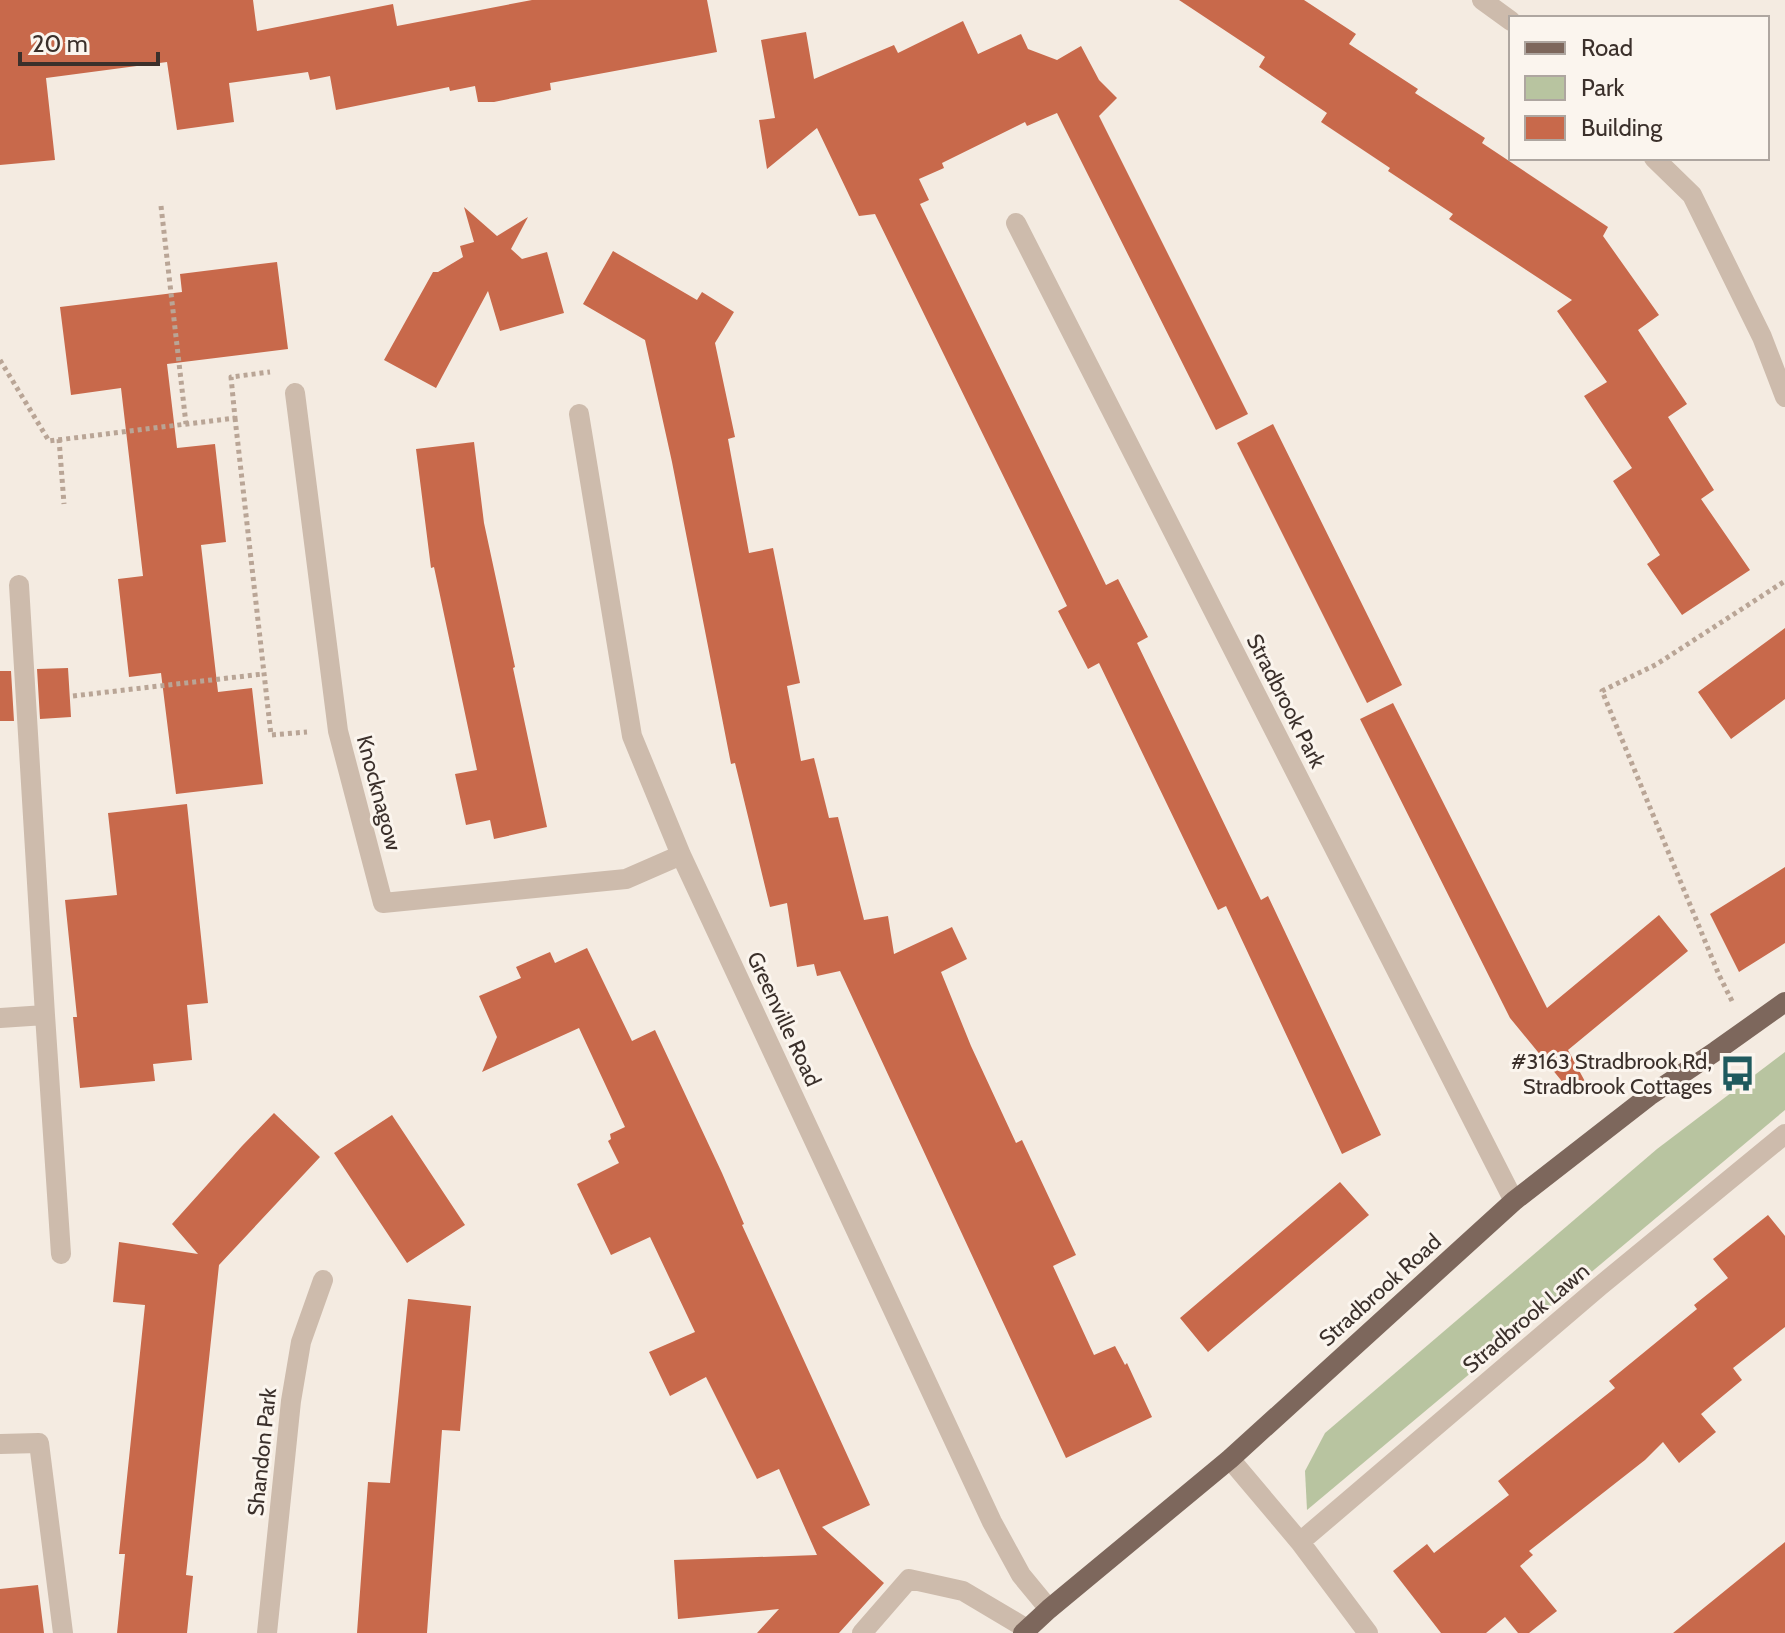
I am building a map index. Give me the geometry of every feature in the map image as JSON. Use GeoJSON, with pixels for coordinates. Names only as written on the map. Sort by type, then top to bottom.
{"type":"FeatureCollection","features":[{"type":"Feature","properties":{"kind":"main road","name":"Stradbrook Road"},"geometry":{"type":"LineString","coordinates":[[1025,1631],[1230,1459],[1514,1201],[1649,1096],[1785,1002]]}},
{"type":"Feature","properties":{"kind":"street"},"geometry":{"type":"LineString","coordinates":[[1482,0],[1509,20]]}},
{"type":"Feature","properties":{"kind":"street"},"geometry":{"type":"LineString","coordinates":[[1656,160],[1692,195],[1762,337],[1785,397]]}},
{"type":"Feature","properties":{"kind":"street","name":"Stradbrook Park"},"geometry":{"type":"LineString","coordinates":[[1016,223],[1514,1201]]}},
{"type":"Feature","properties":{"kind":"street","name":"Knocknagow"},"geometry":{"type":"LineString","coordinates":[[295,393],[338,731],[383,903],[626,879],[681,855]]}},
{"type":"Feature","properties":{"kind":"street","name":"Greenville Road"},"geometry":{"type":"LineString","coordinates":[[579,414],[632,736],[681,855],[992,1522],[1021,1575],[1049,1609]]}},
{"type":"Feature","properties":{"kind":"street"},"geometry":{"type":"LineString","coordinates":[[19,585],[61,1254]]}},
{"type":"Feature","properties":{"kind":"street"},"geometry":{"type":"LineString","coordinates":[[0,1018],[45,1015]]}},
{"type":"Feature","properties":{"kind":"street","name":"Stradbrook Lawn"},"geometry":{"type":"LineString","coordinates":[[1300,1542],[1600,1286],[1785,1134]]}},
{"type":"Feature","properties":{"kind":"street","name":"Shandon Park"},"geometry":{"type":"LineString","coordinates":[[267,1633],[291,1401],[301,1342],[323,1280]]}},
{"type":"Feature","properties":{"kind":"street"},"geometry":{"type":"LineString","coordinates":[[0,1444],[39,1443],[63,1633]]}},
{"type":"Feature","properties":{"kind":"street"},"geometry":{"type":"LineString","coordinates":[[1230,1459],[1300,1542],[1368,1633]]}},
{"type":"Feature","properties":{"kind":"street"},"geometry":{"type":"LineString","coordinates":[[862,1633],[909,1579],[963,1591],[1025,1631]]}},
{"type":"Feature","properties":{"kind":"path"},"geometry":{"type":"LineString","coordinates":[[161,206],[186,424]]}},
{"type":"Feature","properties":{"kind":"path"},"geometry":{"type":"LineString","coordinates":[[0,360],[49,441],[235,418]]}},
{"type":"Feature","properties":{"kind":"path"},"geometry":{"type":"LineString","coordinates":[[276,371],[231,377],[235,418],[271,735],[315,731]]}},
{"type":"Feature","properties":{"kind":"path"},"geometry":{"type":"LineString","coordinates":[[59,439],[64,504]]}},
{"type":"Feature","properties":{"kind":"path"},"geometry":{"type":"LineString","coordinates":[[1746,1028],[1719,975],[1602,691],[1657,664],[1785,581]]}},
{"type":"Feature","properties":{"kind":"path"},"geometry":{"type":"LineString","coordinates":[[73,696],[263,674]]}},
{"type":"Feature","properties":{"kind":"green space"},"geometry":{"type":"Polygon","coordinates":[[[1785,1052],[1785,1110],[1307,1510],[1305,1471],[1325,1433],[1657,1149],[1785,1052]]]}},
{"type":"Feature","properties":{"kind":"building"},"geometry":{"type":"Polygon","coordinates":[[[0,0],[253,0],[257,31],[393,4],[397,26],[532,0],[707,0],[717,52],[550,83],[551,90],[494,102],[478,102],[475,86],[450,91],[449,87],[336,110],[330,76],[310,80],[308,72],[229,83],[234,122],[177,130],[167,62],[46,78],[55,160],[0,165],[0,0]]]}},
{"type":"Feature","properties":{"kind":"building"},"geometry":{"type":"Polygon","coordinates":[[[1179,0],[1304,0],[1356,34],[1349,44],[1418,89],[1415,93],[1485,138],[1482,143],[1608,227],[1603,236],[1659,315],[1638,330],[1687,404],[1668,417],[1714,490],[1701,499],[1750,570],[1682,615],[1647,564],[1660,555],[1613,481],[1632,468],[1584,396],[1607,382],[1557,311],[1572,300],[1449,219],[1453,214],[1321,122],[1327,113],[1259,67],[1265,57],[1179,0]]]}},
{"type":"Feature","properties":{"kind":"building"},"geometry":{"type":"Polygon","coordinates":[[[963,21],[978,54],[1021,34],[1028,49],[1057,60],[1081,46],[1099,80],[1117,98],[1099,116],[1248,414],[1216,430],[1057,113],[1027,126],[1025,122],[942,163],[944,168],[919,179],[929,200],[920,204],[1106,585],[1118,579],[1148,637],[1137,643],[1261,900],[1268,896],[1381,1135],[1342,1154],[1226,906],[1218,910],[1099,663],[1088,669],[1058,611],[1067,606],[875,214],[859,216],[817,128],[767,169],[759,120],[775,118],[761,40],[806,32],[814,79],[894,45],[898,53],[963,21]]]}},
{"type":"Feature","properties":{"kind":"building"},"geometry":{"type":"Polygon","coordinates":[[[464,207],[497,236],[528,217],[511,249],[522,259],[547,252],[564,313],[500,331],[488,291],[436,388],[384,360],[433,272],[463,257],[460,246],[474,242],[464,207]]]}},
{"type":"Feature","properties":{"kind":"building"},"geometry":{"type":"Polygon","coordinates":[[[613,251],[697,300],[702,292],[734,312],[715,343],[735,437],[728,439],[749,553],[773,548],[800,683],[787,686],[801,761],[814,758],[829,818],[838,817],[864,920],[888,916],[894,954],[952,927],[967,959],[941,972],[1016,1143],[1022,1140],[1076,1255],[1053,1266],[1094,1355],[1115,1346],[1125,1365],[1127,1363],[1152,1417],[1066,1458],[840,971],[817,976],[814,964],[797,967],[787,903],[770,907],[735,763],[731,764],[645,340],[583,304],[613,251]]]}},
{"type":"Feature","properties":{"kind":"building"},"geometry":{"type":"Polygon","coordinates":[[[277,262],[288,349],[167,364],[177,448],[215,444],[226,542],[201,545],[218,692],[252,688],[263,784],[176,794],[161,673],[129,677],[118,579],[143,576],[121,388],[71,395],[60,307],[182,292],[180,274],[277,262]]]}},
{"type":"Feature","properties":{"kind":"building"},"geometry":{"type":"Polygon","coordinates":[[[1273,424],[1402,685],[1367,703],[1237,443],[1273,424]]]}},
{"type":"Feature","properties":{"kind":"building"},"geometry":{"type":"Polygon","coordinates":[[[474,442],[484,523],[547,827],[494,839],[490,820],[466,825],[455,774],[477,770],[434,567],[431,568],[416,449],[474,442]]]}},
{"type":"Feature","properties":{"kind":"building"},"geometry":{"type":"Polygon","coordinates":[[[1785,628],[1785,699],[1731,739],[1698,692],[1785,628]]]}},
{"type":"Feature","properties":{"kind":"building"},"geometry":{"type":"Polygon","coordinates":[[[68,668],[71,717],[40,719],[37,669],[68,668]]]}},
{"type":"Feature","properties":{"kind":"building"},"geometry":{"type":"Polygon","coordinates":[[[0,671],[11,671],[14,721],[0,721],[0,671]]]}},
{"type":"Feature","properties":{"kind":"building"},"geometry":{"type":"Polygon","coordinates":[[[1393,703],[1547,1008],[1659,915],[1688,951],[1568,1050],[1588,1087],[1574,1096],[1510,1018],[1360,719],[1393,703]]]}},
{"type":"Feature","properties":{"kind":"building"},"geometry":{"type":"Polygon","coordinates":[[[187,804],[208,1003],[187,1005],[192,1060],[153,1064],[155,1081],[80,1088],[73,1017],[77,1017],[65,900],[117,895],[108,813],[187,804]]]}},
{"type":"Feature","properties":{"kind":"building"},"geometry":{"type":"Polygon","coordinates":[[[1785,867],[1785,943],[1739,972],[1710,914],[1785,867]]]}},
{"type":"Feature","properties":{"kind":"building"},"geometry":{"type":"Polygon","coordinates":[[[587,948],[632,1041],[655,1030],[870,1505],[822,1527],[884,1583],[839,1633],[757,1633],[779,1609],[678,1619],[674,1560],[817,1555],[779,1469],[757,1479],[706,1377],[670,1396],[649,1352],[695,1332],[650,1237],[611,1255],[577,1184],[619,1163],[608,1141],[610,1134],[625,1127],[579,1028],[482,1072],[497,1037],[479,996],[521,978],[516,967],[550,952],[555,963],[587,948]]]}},
{"type":"Feature","properties":{"kind":"building"},"geometry":{"type":"Polygon","coordinates":[[[274,1113],[320,1157],[219,1265],[186,1575],[193,1576],[187,1633],[117,1633],[125,1554],[119,1554],[145,1305],[113,1302],[119,1242],[198,1254],[172,1224],[274,1113]]]}},
{"type":"Feature","properties":{"kind":"building"},"geometry":{"type":"Polygon","coordinates":[[[392,1115],[465,1225],[407,1263],[334,1153],[392,1115]]]}},
{"type":"Feature","properties":{"kind":"building"},"geometry":{"type":"Polygon","coordinates":[[[1340,1182],[1369,1215],[1208,1352],[1180,1318],[1340,1182]]]}},
{"type":"Feature","properties":{"kind":"building"},"geometry":{"type":"Polygon","coordinates":[[[1768,1215],[1785,1236],[1785,1327],[1733,1368],[1742,1380],[1701,1414],[1716,1432],[1679,1463],[1663,1442],[1645,1460],[1529,1551],[1533,1555],[1520,1566],[1557,1611],[1529,1633],[1518,1633],[1505,1617],[1486,1633],[1441,1633],[1393,1571],[1427,1544],[1434,1553],[1509,1495],[1498,1481],[1615,1388],[1609,1381],[1697,1309],[1694,1305],[1728,1278],[1713,1259],[1768,1215]]]}},
{"type":"Feature","properties":{"kind":"building"},"geometry":{"type":"Polygon","coordinates":[[[408,1299],[471,1306],[460,1431],[442,1430],[427,1633],[357,1633],[368,1482],[390,1483],[408,1299]]]}},
{"type":"Feature","properties":{"kind":"building"},"geometry":{"type":"Polygon","coordinates":[[[1785,1542],[1785,1633],[1673,1633],[1785,1542]]]}},
{"type":"Feature","properties":{"kind":"building"},"geometry":{"type":"Polygon","coordinates":[[[38,1585],[44,1633],[0,1633],[0,1589],[38,1585]]]}},
{"type":"Feature","properties":{"kind":"place","name":"#3163 Stradbrook Rd, Stradbrook Cottages"},"geometry":{"type":"Point","coordinates":[1738,1074]}}]}
